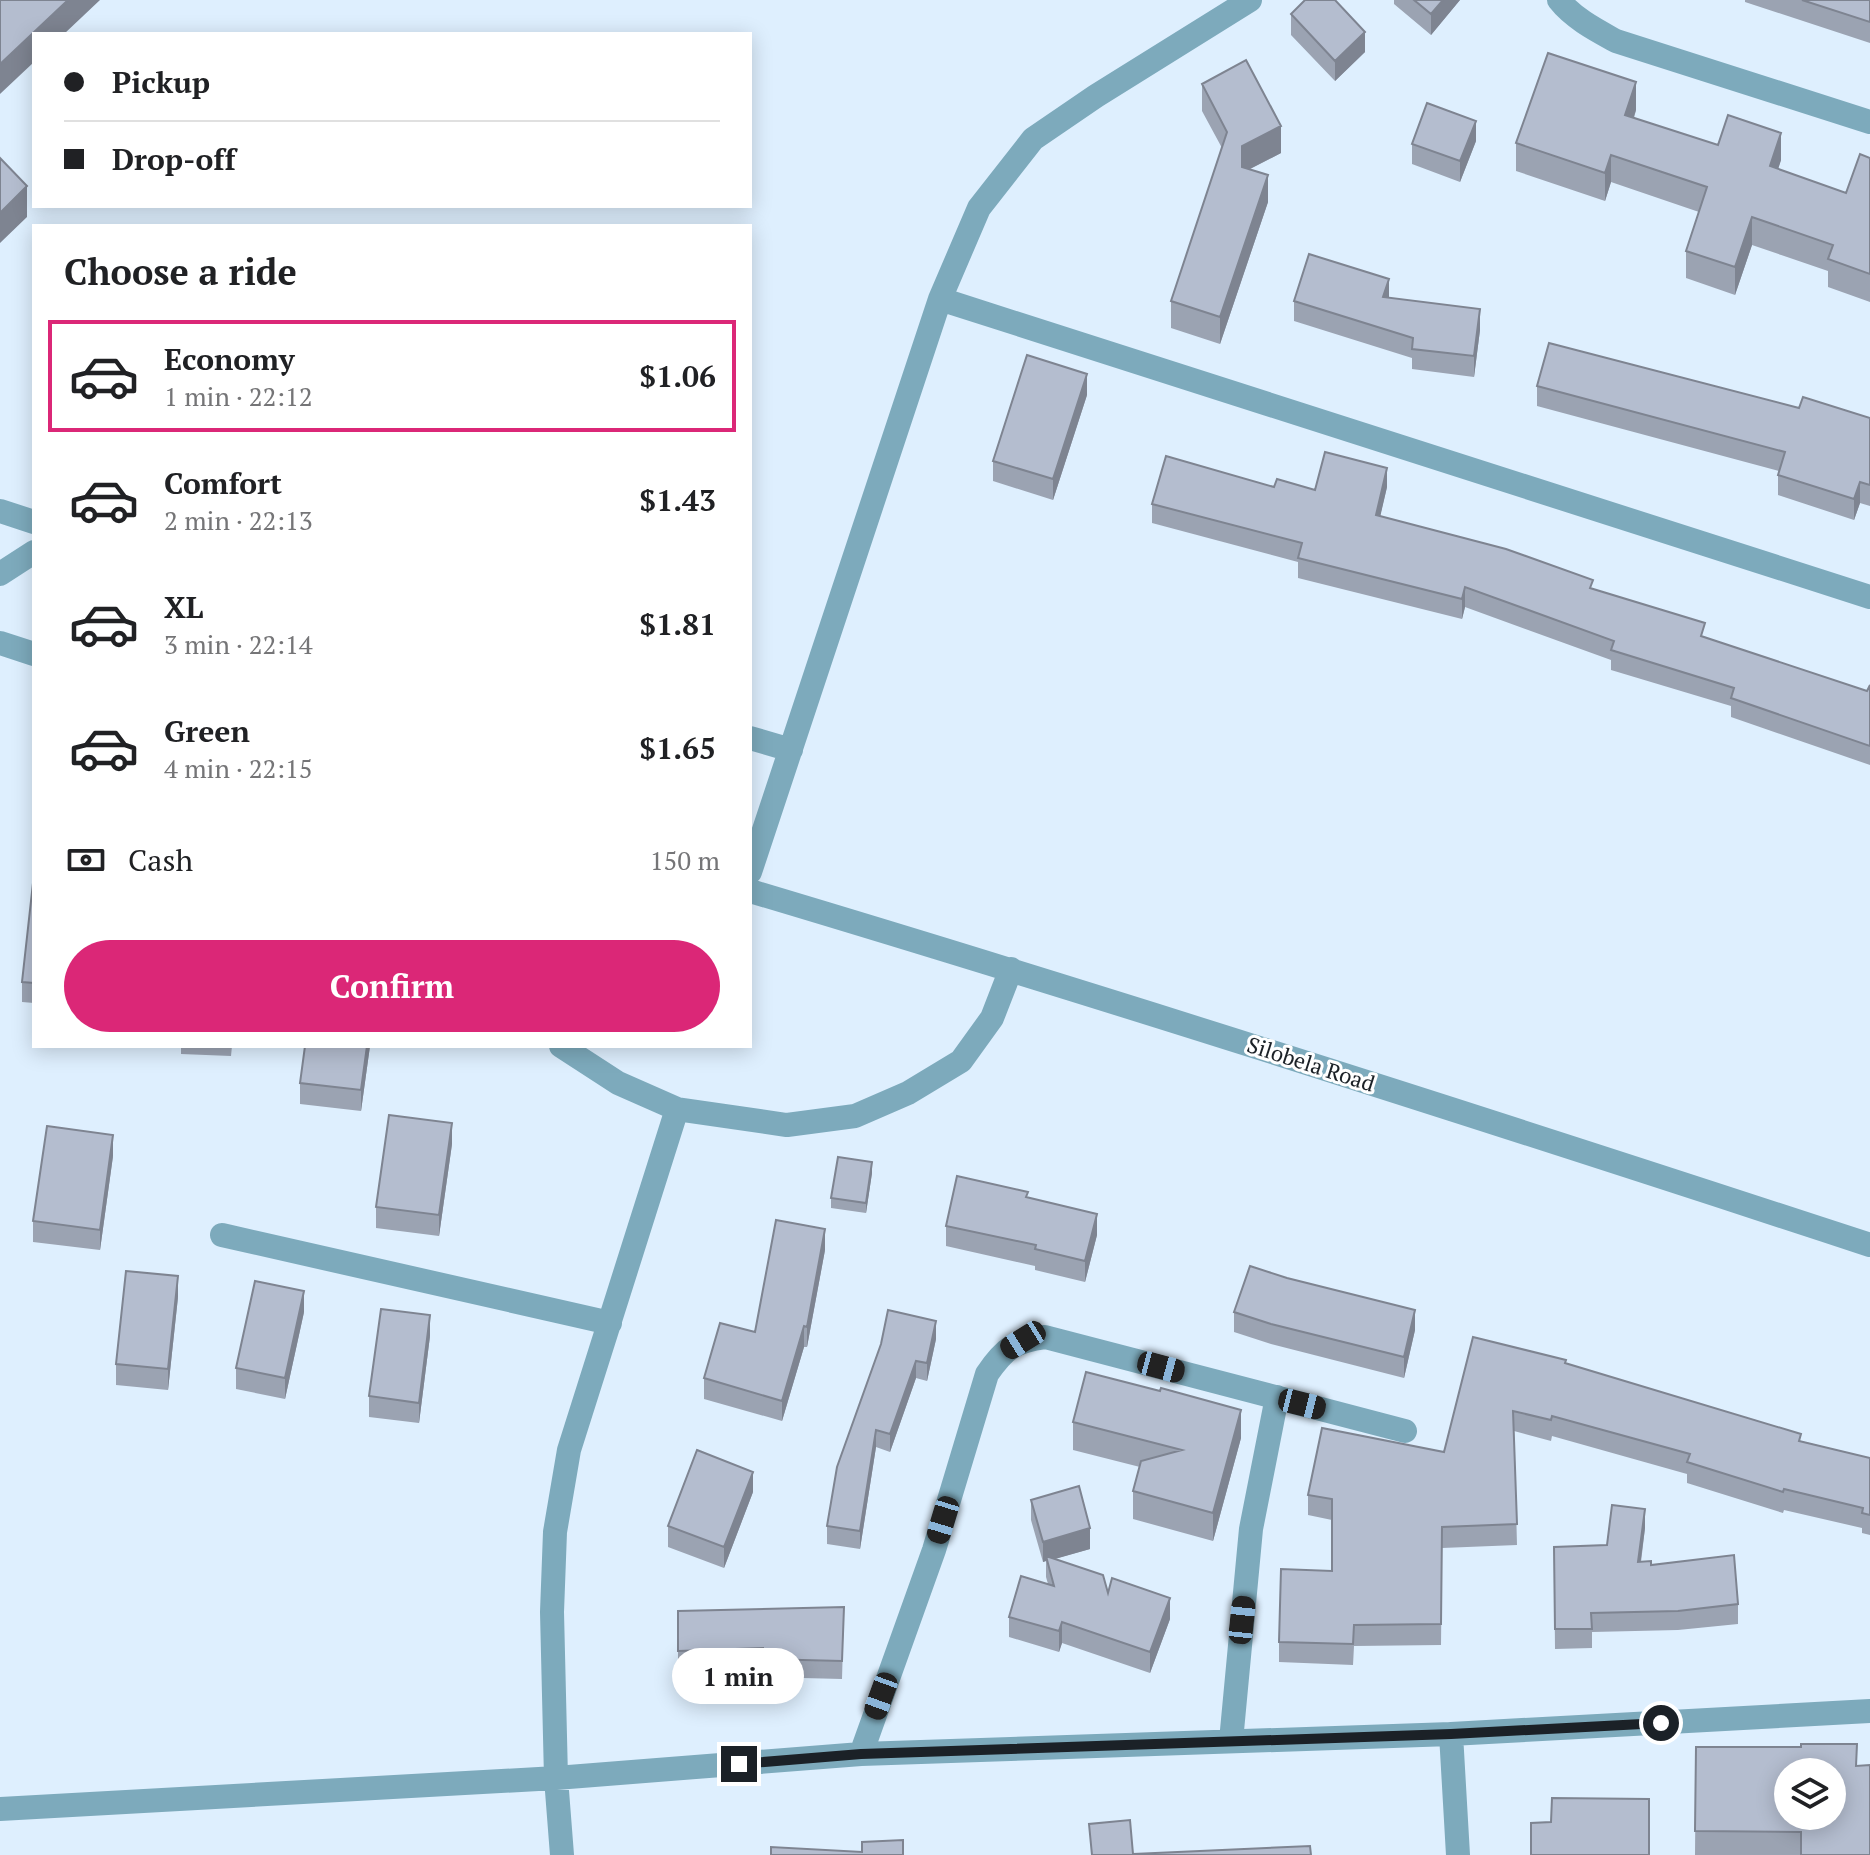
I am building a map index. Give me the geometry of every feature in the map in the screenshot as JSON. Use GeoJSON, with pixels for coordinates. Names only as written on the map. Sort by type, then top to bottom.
{"type":"FeatureCollection","features":[{"type":"Feature","properties":{"kind":"street"},"geometry":{"type":"LineString","coordinates":[[752,866],[940,299],[979,208],[1033,139],[1250,0]]}},
{"type":"Feature","properties":{"kind":"street"},"geometry":{"type":"LineString","coordinates":[[1559,0],[1596,31],[1616,41],[1870,122]]}},
{"type":"Feature","properties":{"kind":"street"},"geometry":{"type":"LineString","coordinates":[[940,299],[1870,597]]}},
{"type":"Feature","properties":{"kind":"street"},"geometry":{"type":"LineString","coordinates":[[0,511],[32,521]]}},
{"type":"Feature","properties":{"kind":"street"},"geometry":{"type":"LineString","coordinates":[[0,574],[32,553]]}},
{"type":"Feature","properties":{"kind":"street"},"geometry":{"type":"LineString","coordinates":[[0,643],[32,653]]}},
{"type":"Feature","properties":{"kind":"street"},"geometry":{"type":"LineString","coordinates":[[752,739],[791,750]]}},
{"type":"Feature","properties":{"kind":"street","name":"Silobela Road"},"geometry":{"type":"LineString","coordinates":[[752,892],[1011,969],[1601,1156],[1870,1245]]}},
{"type":"Feature","properties":{"kind":"street"},"geometry":{"type":"LineString","coordinates":[[564,1048],[618,1083],[677,1109],[787,1125],[855,1116],[908,1093],[961,1061],[992,1018],[1011,969]]}},
{"type":"Feature","properties":{"kind":"street"},"geometry":{"type":"LineString","coordinates":[[562,1855],[556,1778],[552,1612],[555,1532],[569,1450],[677,1109]]}},
{"type":"Feature","properties":{"kind":"street"},"geometry":{"type":"LineString","coordinates":[[222,1235],[610,1323]]}},
{"type":"Feature","properties":{"kind":"street"},"geometry":{"type":"LineString","coordinates":[[861,1754],[934,1550],[987,1374],[1001,1354],[1023,1340],[1045,1337],[1405,1431]]}},
{"type":"Feature","properties":{"kind":"street"},"geometry":{"type":"LineString","coordinates":[[1231,1741],[1251,1529],[1277,1397]]}},
{"type":"Feature","properties":{"kind":"street"},"geometry":{"type":"LineString","coordinates":[[0,1809],[556,1778],[861,1754],[1451,1734],[1870,1711]]}},
{"type":"Feature","properties":{"kind":"street"},"geometry":{"type":"LineString","coordinates":[[1451,1734],[1458,1855]]}},
{"type":"Feature","properties":{"kind":"building"},"geometry":{"type":"Polygon","coordinates":[[[0,0],[68,0],[32,32],[0,64],[0,0]]]}},
{"type":"Feature","properties":{"kind":"building"},"geometry":{"type":"Polygon","coordinates":[[[1305,0],[1335,0],[1365,32],[1335,61],[1291,14],[1305,0]]]}},
{"type":"Feature","properties":{"kind":"building"},"geometry":{"type":"Polygon","coordinates":[[[1414,0],[1443,0],[1431,14],[1414,0]]]}},
{"type":"Feature","properties":{"kind":"building"},"geometry":{"type":"Polygon","coordinates":[[[1802,0],[1870,0],[1870,22],[1802,0]]]}},
{"type":"Feature","properties":{"kind":"building"},"geometry":{"type":"Polygon","coordinates":[[[1548,53],[1636,82],[1625,115],[1718,145],[1728,115],[1781,133],[1770,166],[1846,193],[1860,154],[1870,158],[1870,274],[1828,259],[1833,245],[1752,217],[1735,267],[1686,251],[1707,187],[1611,155],[1605,173],[1516,143],[1548,53]]]}},
{"type":"Feature","properties":{"kind":"building"},"geometry":{"type":"Polygon","coordinates":[[[1246,60],[1281,126],[1242,146],[1242,167],[1268,175],[1220,317],[1171,301],[1227,132],[1202,84],[1246,60]]]}},
{"type":"Feature","properties":{"kind":"building"},"geometry":{"type":"Polygon","coordinates":[[[1427,103],[1476,121],[1460,161],[1412,144],[1427,103]]]}},
{"type":"Feature","properties":{"kind":"building"},"geometry":{"type":"Polygon","coordinates":[[[0,158],[27,186],[0,213],[0,158]]]}},
{"type":"Feature","properties":{"kind":"building"},"geometry":{"type":"Polygon","coordinates":[[[1309,254],[1389,279],[1383,297],[1480,309],[1474,356],[1412,349],[1413,338],[1294,301],[1309,254]]]}},
{"type":"Feature","properties":{"kind":"building"},"geometry":{"type":"Polygon","coordinates":[[[1549,343],[1799,408],[1803,397],[1870,418],[1870,485],[1860,482],[1854,499],[1778,475],[1785,452],[1537,386],[1549,343]]]}},
{"type":"Feature","properties":{"kind":"building"},"geometry":{"type":"Polygon","coordinates":[[[1027,355],[1087,374],[1053,479],[993,461],[1027,355]]]}},
{"type":"Feature","properties":{"kind":"building"},"geometry":{"type":"Polygon","coordinates":[[[1325,452],[1387,468],[1376,515],[1506,549],[1593,580],[1590,588],[1705,623],[1701,636],[1867,691],[1870,685],[1870,746],[1731,698],[1734,688],[1611,650],[1614,641],[1465,587],[1462,599],[1298,558],[1302,543],[1152,504],[1166,456],[1274,487],[1277,479],[1315,490],[1325,452]]]}},
{"type":"Feature","properties":{"kind":"building"},"geometry":{"type":"Polygon","coordinates":[[[32,892],[32,983],[22,982],[32,892]]]}},
{"type":"Feature","properties":{"kind":"building"},"geometry":{"type":"Polygon","coordinates":[[[305,1048],[367,1048],[361,1090],[300,1083],[305,1048]]]}},
{"type":"Feature","properties":{"kind":"building"},"geometry":{"type":"Polygon","coordinates":[[[389,1115],[452,1123],[439,1215],[376,1207],[389,1115]]]}},
{"type":"Feature","properties":{"kind":"building"},"geometry":{"type":"Polygon","coordinates":[[[47,1126],[113,1135],[100,1230],[33,1221],[47,1126]]]}},
{"type":"Feature","properties":{"kind":"building"},"geometry":{"type":"Polygon","coordinates":[[[838,1157],[872,1162],[866,1203],[831,1198],[838,1157]]]}},
{"type":"Feature","properties":{"kind":"building"},"geometry":{"type":"Polygon","coordinates":[[[957,1176],[1028,1192],[1026,1197],[1097,1214],[1085,1261],[1035,1249],[1036,1245],[946,1226],[957,1176]]]}},
{"type":"Feature","properties":{"kind":"building"},"geometry":{"type":"Polygon","coordinates":[[[776,1220],[825,1229],[807,1327],[804,1326],[782,1401],[704,1378],[720,1323],[755,1332],[776,1220]]]}},
{"type":"Feature","properties":{"kind":"building"},"geometry":{"type":"Polygon","coordinates":[[[1250,1266],[1415,1310],[1404,1357],[1234,1312],[1250,1266]]]}},
{"type":"Feature","properties":{"kind":"building"},"geometry":{"type":"Polygon","coordinates":[[[126,1271],[178,1276],[168,1369],[116,1364],[126,1271]]]}},
{"type":"Feature","properties":{"kind":"building"},"geometry":{"type":"Polygon","coordinates":[[[255,1281],[304,1291],[285,1378],[236,1368],[255,1281]]]}},
{"type":"Feature","properties":{"kind":"building"},"geometry":{"type":"Polygon","coordinates":[[[381,1309],[430,1315],[419,1403],[369,1396],[381,1309]]]}},
{"type":"Feature","properties":{"kind":"building"},"geometry":{"type":"Polygon","coordinates":[[[888,1310],[936,1321],[927,1363],[916,1361],[890,1434],[876,1430],[860,1531],[827,1526],[837,1467],[881,1344],[888,1310]]]}},
{"type":"Feature","properties":{"kind":"building"},"geometry":{"type":"Polygon","coordinates":[[[1473,1337],[1566,1360],[1565,1363],[1801,1434],[1799,1441],[1870,1458],[1870,1515],[1862,1513],[1863,1508],[1784,1489],[1783,1492],[1687,1462],[1690,1454],[1552,1416],[1551,1420],[1513,1411],[1517,1524],[1442,1527],[1441,1624],[1354,1625],[1353,1644],[1279,1642],[1281,1569],[1332,1571],[1332,1499],[1308,1495],[1322,1428],[1444,1452],[1473,1337]]]}},
{"type":"Feature","properties":{"kind":"building"},"geometry":{"type":"Polygon","coordinates":[[[1086,1372],[1241,1410],[1213,1513],[1133,1491],[1141,1461],[1182,1450],[1073,1422],[1086,1372]]]}},
{"type":"Feature","properties":{"kind":"building"},"geometry":{"type":"Polygon","coordinates":[[[697,1450],[753,1472],[724,1547],[668,1526],[697,1450]]]}},
{"type":"Feature","properties":{"kind":"building"},"geometry":{"type":"Polygon","coordinates":[[[1079,1486],[1090,1528],[1043,1542],[1031,1500],[1079,1486]]]}},
{"type":"Feature","properties":{"kind":"building"},"geometry":{"type":"Polygon","coordinates":[[[1612,1505],[1645,1509],[1638,1562],[1651,1561],[1651,1565],[1734,1555],[1738,1604],[1678,1611],[1591,1613],[1592,1629],[1555,1629],[1554,1547],[1607,1545],[1612,1505]]]}},
{"type":"Feature","properties":{"kind":"building"},"geometry":{"type":"Polygon","coordinates":[[[1046,1556],[1103,1575],[1108,1593],[1112,1578],[1170,1598],[1150,1652],[1062,1622],[1059,1631],[1009,1617],[1021,1576],[1054,1586],[1046,1556]]]}},
{"type":"Feature","properties":{"kind":"building"},"geometry":{"type":"Polygon","coordinates":[[[844,1607],[842,1661],[763,1659],[763,1648],[678,1651],[678,1611],[844,1607]]]}},
{"type":"Feature","properties":{"kind":"building"},"geometry":{"type":"Polygon","coordinates":[[[1857,1744],[1856,1766],[1870,1765],[1870,1855],[1801,1855],[1801,1832],[1695,1831],[1696,1747],[1857,1744]]]}},
{"type":"Feature","properties":{"kind":"building"},"geometry":{"type":"Polygon","coordinates":[[[1552,1798],[1649,1799],[1649,1855],[1531,1855],[1531,1823],[1551,1822],[1552,1798]]]}},
{"type":"Feature","properties":{"kind":"building"},"geometry":{"type":"Polygon","coordinates":[[[1130,1820],[1133,1854],[1310,1846],[1311,1855],[1092,1855],[1089,1824],[1130,1820]]]}},
{"type":"Feature","properties":{"kind":"building"},"geometry":{"type":"Polygon","coordinates":[[[903,1840],[903,1855],[771,1855],[771,1847],[862,1852],[862,1842],[903,1840]]]}},
{"type":"Feature","properties":{"kind":"route"},"geometry":{"type":"LineString","coordinates":[[739,1764],[861,1754],[1451,1734],[1661,1723]]}}]}
